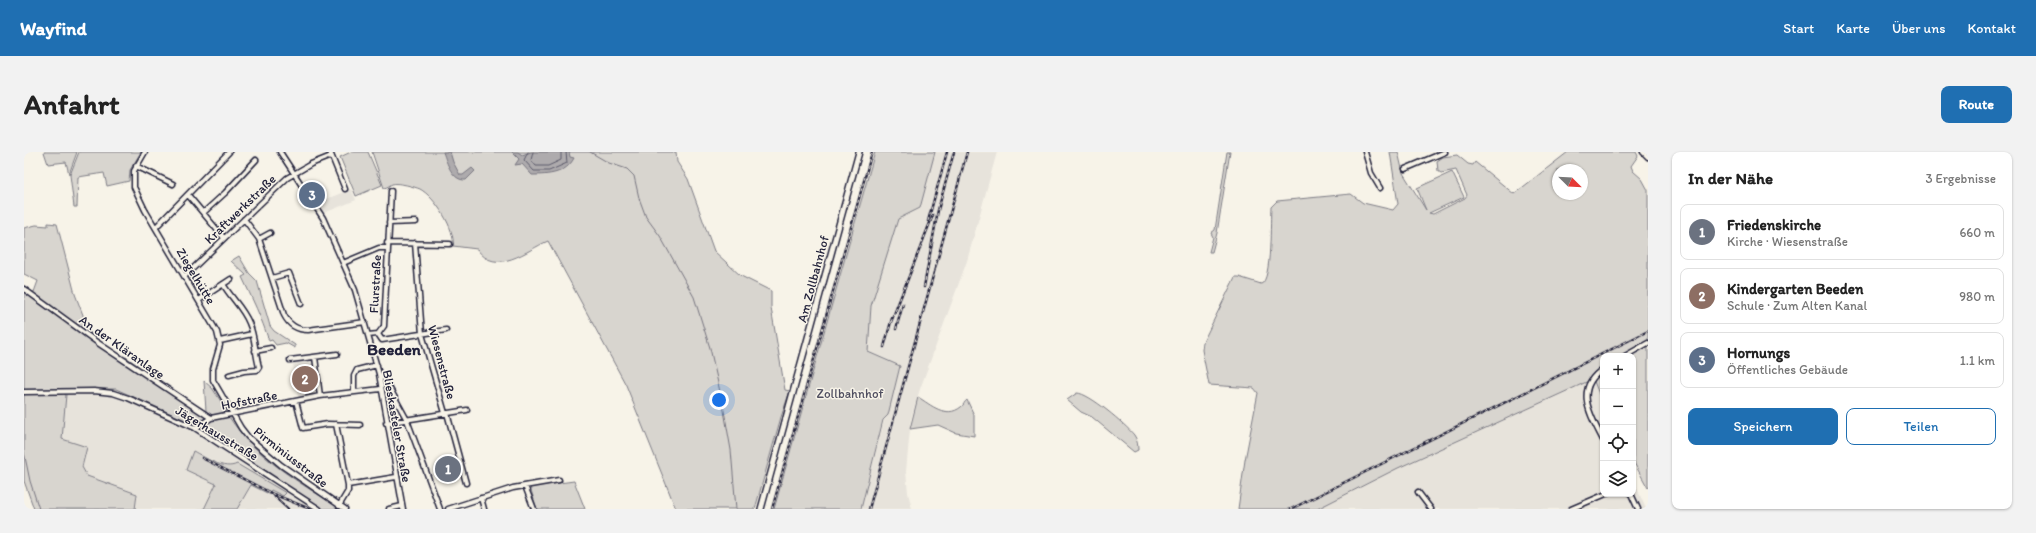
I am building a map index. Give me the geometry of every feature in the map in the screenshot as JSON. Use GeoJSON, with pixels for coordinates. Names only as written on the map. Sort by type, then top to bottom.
{"type":"FeatureCollection","features":[{"type":"Feature","properties":{"kind":"main road","name":"Am Zollbahnhof"},"geometry":{"type":"LineString","coordinates":[[761,509],[859,152]]}},
{"type":"Feature","properties":{"kind":"street","name":"Ziegelhütte"},"geometry":{"type":"LineString","coordinates":[[144,152],[136,166],[133,176],[134,187],[214,325],[220,340]]}},
{"type":"Feature","properties":{"kind":"street"},"geometry":{"type":"LineString","coordinates":[[156,227],[229,152]]}},
{"type":"Feature","properties":{"kind":"street","name":"Blieskasteler Straße"},"geometry":{"type":"LineString","coordinates":[[280,152],[323,218],[355,290],[379,374],[386,423],[402,507]]}},
{"type":"Feature","properties":{"kind":"street"},"geometry":{"type":"LineString","coordinates":[[1365,152],[1371,173],[1380,188]]}},
{"type":"Feature","properties":{"kind":"street"},"geometry":{"type":"LineString","coordinates":[[1406,169],[1445,152]]}},
{"type":"Feature","properties":{"kind":"street"},"geometry":{"type":"LineString","coordinates":[[1643,152],[1648,156]]}},
{"type":"Feature","properties":{"kind":"street"},"geometry":{"type":"LineString","coordinates":[[331,154],[345,189]]}},
{"type":"Feature","properties":{"kind":"street","name":"Kraftwerkstraße"},"geometry":{"type":"LineString","coordinates":[[185,276],[293,174],[331,154]]}},
{"type":"Feature","properties":{"kind":"street"},"geometry":{"type":"LineString","coordinates":[[203,213],[256,160]]}},
{"type":"Feature","properties":{"kind":"street"},"geometry":{"type":"LineString","coordinates":[[136,166],[173,184]]}},
{"type":"Feature","properties":{"kind":"street","name":"Flurstraße"},"geometry":{"type":"LineString","coordinates":[[378,334],[384,326],[391,191]]}},
{"type":"Feature","properties":{"kind":"street"},"geometry":{"type":"LineString","coordinates":[[188,195],[224,238]]}},
{"type":"Feature","properties":{"kind":"street"},"geometry":{"type":"LineString","coordinates":[[244,219],[258,239],[286,318],[296,328],[308,330],[365,322]]}},
{"type":"Feature","properties":{"kind":"street"},"geometry":{"type":"LineString","coordinates":[[389,223],[416,222]]}},
{"type":"Feature","properties":{"kind":"street"},"geometry":{"type":"LineString","coordinates":[[258,239],[270,233]]}},
{"type":"Feature","properties":{"kind":"street"},"geometry":{"type":"LineString","coordinates":[[343,263],[387,245],[415,243],[450,244]]}},
{"type":"Feature","properties":{"kind":"street","name":"Wiesenstraße"},"geometry":{"type":"LineString","coordinates":[[415,243],[422,334],[466,483]]}},
{"type":"Feature","properties":{"kind":"street"},"geometry":{"type":"LineString","coordinates":[[272,278],[289,273],[301,304]]}},
{"type":"Feature","properties":{"kind":"street"},"geometry":{"type":"LineString","coordinates":[[199,300],[231,279]]}},
{"type":"Feature","properties":{"kind":"street"},"geometry":{"type":"LineString","coordinates":[[223,284],[240,307],[250,324],[259,366],[257,370],[244,371],[229,375]]}},
{"type":"Feature","properties":{"kind":"street","name":"An der Kläranlage"},"geometry":{"type":"LineString","coordinates":[[24,289],[103,346],[211,418]]}},
{"type":"Feature","properties":{"kind":"street"},"geometry":{"type":"LineString","coordinates":[[368,336],[378,334],[382,340],[446,330]]}},
{"type":"Feature","properties":{"kind":"street"},"geometry":{"type":"LineString","coordinates":[[232,413],[216,388],[213,380],[213,369],[219,351],[220,340],[252,334]]}},
{"type":"Feature","properties":{"kind":"street"},"geometry":{"type":"LineString","coordinates":[[1630,353],[1648,343]]}},
{"type":"Feature","properties":{"kind":"street"},"geometry":{"type":"LineString","coordinates":[[255,352],[271,348]]}},
{"type":"Feature","properties":{"kind":"street"},"geometry":{"type":"LineString","coordinates":[[290,360],[337,354]]}},
{"type":"Feature","properties":{"kind":"street"},"geometry":{"type":"LineString","coordinates":[[315,357],[320,396]]}},
{"type":"Feature","properties":{"kind":"street"},"geometry":{"type":"LineString","coordinates":[[354,392],[354,376],[357,370],[377,365]]}},
{"type":"Feature","properties":{"kind":"street"},"geometry":{"type":"LineString","coordinates":[[1600,372],[1593,379],[1586,396],[1588,409],[1600,434]]}},
{"type":"Feature","properties":{"kind":"street"},"geometry":{"type":"LineString","coordinates":[[379,374],[384,378],[407,420],[440,509]]}},
{"type":"Feature","properties":{"kind":"street","name":"Hofstraße"},"geometry":{"type":"LineString","coordinates":[[195,428],[211,418],[232,413],[320,396],[381,389]]}},
{"type":"Feature","properties":{"kind":"street","name":"Jägerhausstraße"},"geometry":{"type":"LineString","coordinates":[[24,392],[94,391],[113,393],[160,410],[195,428],[319,509]]}},
{"type":"Feature","properties":{"kind":"street"},"geometry":{"type":"LineString","coordinates":[[296,401],[303,428],[336,424],[360,425]]}},
{"type":"Feature","properties":{"kind":"street"},"geometry":{"type":"LineString","coordinates":[[386,423],[467,410]]}},
{"type":"Feature","properties":{"kind":"street","name":"Pirminiusstraße"},"geometry":{"type":"LineString","coordinates":[[232,413],[241,428],[253,441],[281,465],[345,509]]}},
{"type":"Feature","properties":{"kind":"street"},"geometry":{"type":"LineString","coordinates":[[336,424],[348,485],[348,491],[340,506]]}},
{"type":"Feature","properties":{"kind":"street"},"geometry":{"type":"LineString","coordinates":[[348,485],[396,477]]}},
{"type":"Feature","properties":{"kind":"street"},"geometry":{"type":"LineString","coordinates":[[448,509],[525,486],[559,480]]}},
{"type":"Feature","properties":{"kind":"street"},"geometry":{"type":"LineString","coordinates":[[525,486],[534,509]]}},
{"type":"Feature","properties":{"kind":"street"},"geometry":{"type":"LineString","coordinates":[[1418,492],[1431,509]]}},
{"type":"Feature","properties":{"kind":"street"},"geometry":{"type":"LineString","coordinates":[[1571,509],[1600,497]]}},
{"type":"Feature","properties":{"kind":"street"},"geometry":{"type":"LineString","coordinates":[[1632,497],[1638,509]]}},
{"type":"Feature","properties":{"kind":"street"},"geometry":{"type":"LineString","coordinates":[[481,498],[484,509]]}},
{"type":"Feature","properties":{"kind":"street"},"geometry":{"type":"LineString","coordinates":[[389,509],[402,507]]}},
{"type":"Feature","properties":{"kind":"shaded area"},"geometry":{"type":"Polygon","coordinates":[[[935,152],[997,152],[967,261],[920,389],[911,419],[906,471],[908,493],[912,509],[861,509],[884,420],[888,415],[900,366],[868,352],[871,306],[898,218],[920,208],[935,152]]]}},
{"type":"Feature","properties":{"kind":"shaded area"},"geometry":{"type":"Polygon","coordinates":[[[351,189],[356,200],[324,213],[317,203],[351,189]]]}},
{"type":"Feature","properties":{"kind":"shaded area"},"geometry":{"type":"Polygon","coordinates":[[[313,360],[317,395],[298,398],[293,363],[313,360]]]}},
{"type":"Feature","properties":{"kind":"shaded area"},"geometry":{"type":"Polygon","coordinates":[[[1593,379],[1600,399],[1600,497],[1636,497],[1636,486],[1646,509],[1317,509],[1398,468],[1593,379]]]}},
{"type":"Feature","properties":{"kind":"shaded area"},"geometry":{"type":"Polygon","coordinates":[[[64,389],[116,389],[192,423],[216,415],[217,419],[308,499],[323,509],[237,509],[251,485],[269,494],[271,490],[283,496],[232,466],[220,464],[193,451],[186,470],[217,484],[204,509],[135,509],[137,494],[87,476],[62,439],[66,395],[64,394],[64,389]]]}},
{"type":"Feature","properties":{"kind":"green space"},"geometry":{"type":"Polygon","coordinates":[[[44,152],[77,152],[69,174],[66,162],[48,164],[44,152]]]}},
{"type":"Feature","properties":{"kind":"green space"},"geometry":{"type":"Polygon","coordinates":[[[79,152],[141,152],[130,170],[129,181],[107,186],[104,173],[78,177],[77,207],[74,207],[70,175],[79,152]]]}},
{"type":"Feature","properties":{"kind":"green space"},"geometry":{"type":"Polygon","coordinates":[[[351,152],[368,152],[382,185],[356,196],[340,157],[351,152]]]}},
{"type":"Feature","properties":{"kind":"green space"},"geometry":{"type":"Polygon","coordinates":[[[372,152],[676,152],[677,162],[688,179],[714,251],[741,276],[771,291],[771,308],[785,390],[790,391],[781,417],[755,509],[676,509],[626,385],[548,241],[512,259],[502,261],[493,261],[485,257],[477,249],[453,246],[453,239],[448,223],[432,199],[420,189],[406,185],[392,184],[384,188],[372,152]]]}},
{"type":"Feature","properties":{"kind":"green space","name":"Zollbahnhof"},"geometry":{"type":"Polygon","coordinates":[[[875,152],[935,152],[920,208],[898,219],[871,306],[868,352],[900,366],[888,415],[883,420],[861,509],[774,509],[875,152]]]}},
{"type":"Feature","properties":{"kind":"green space"},"geometry":{"type":"Polygon","coordinates":[[[1227,152],[1230,152],[1217,233],[1212,252],[1209,252],[1213,237],[1211,233],[1215,230],[1227,152]]]}},
{"type":"Feature","properties":{"kind":"green space"},"geometry":{"type":"Polygon","coordinates":[[[1390,152],[1398,152],[1403,173],[1426,210],[1417,188],[1452,172],[1464,197],[1429,213],[1433,214],[1465,198],[1467,195],[1456,170],[1441,173],[1438,171],[1437,161],[1443,157],[1457,155],[1468,164],[1473,165],[1475,162],[1514,194],[1552,164],[1552,200],[1588,200],[1588,164],[1553,164],[1568,152],[1636,152],[1638,156],[1631,166],[1633,171],[1642,179],[1648,190],[1648,488],[1636,466],[1636,353],[1600,353],[1600,396],[1593,379],[1398,468],[1317,509],[1238,509],[1245,460],[1258,393],[1254,388],[1209,385],[1202,350],[1203,342],[1235,277],[1261,284],[1265,280],[1269,261],[1271,207],[1277,201],[1351,194],[1363,203],[1393,210],[1398,204],[1390,152]]]}},
{"type":"Feature","properties":{"kind":"green space"},"geometry":{"type":"Polygon","coordinates":[[[48,223],[57,224],[75,294],[83,315],[84,325],[93,336],[95,343],[123,362],[123,358],[126,357],[190,403],[206,411],[204,381],[212,388],[228,412],[192,423],[116,389],[64,389],[64,394],[66,395],[62,439],[87,447],[82,467],[87,476],[137,494],[135,509],[34,509],[24,481],[24,289],[34,292],[38,281],[24,274],[24,228],[36,225],[48,226],[48,223]]]}},
{"type":"Feature","properties":{"kind":"green space"},"geometry":{"type":"Polygon","coordinates":[[[239,256],[249,273],[257,281],[270,326],[274,331],[295,345],[295,348],[286,343],[276,345],[272,340],[269,341],[242,277],[246,275],[231,261],[239,256]]]}},
{"type":"Feature","properties":{"kind":"green space"},"geometry":{"type":"Polygon","coordinates":[[[1077,393],[1083,394],[1090,398],[1107,410],[1130,430],[1137,442],[1138,450],[1134,452],[1092,417],[1081,412],[1067,400],[1077,393]]]}},
{"type":"Feature","properties":{"kind":"green space"},"geometry":{"type":"Polygon","coordinates":[[[918,397],[939,410],[950,412],[961,407],[967,400],[974,415],[974,436],[956,433],[938,425],[910,429],[918,397]]]}},
{"type":"Feature","properties":{"kind":"green space"},"geometry":{"type":"Polygon","coordinates":[[[227,416],[252,445],[265,457],[280,469],[341,509],[323,509],[201,428],[204,422],[227,416]]]}},
{"type":"Feature","properties":{"kind":"green space"},"geometry":{"type":"Polygon","coordinates":[[[193,451],[221,465],[232,466],[237,464],[286,493],[283,496],[271,490],[269,494],[251,485],[237,509],[204,509],[216,484],[186,470],[193,451]]]}},
{"type":"Feature","properties":{"kind":"green space"},"geometry":{"type":"Polygon","coordinates":[[[574,481],[585,509],[537,509],[530,487],[574,481]]]}},
{"type":"Feature","properties":{"kind":"water"},"geometry":{"type":"Polygon","coordinates":[[[443,152],[450,152],[453,162],[460,175],[463,175],[472,168],[475,171],[466,180],[457,178],[446,161],[443,152]]]}},
{"type":"Feature","properties":{"kind":"water"},"geometry":{"type":"Polygon","coordinates":[[[512,152],[518,152],[522,155],[531,152],[569,152],[570,157],[574,158],[571,163],[561,170],[550,174],[532,175],[522,164],[515,165],[519,159],[512,152]]]}},
{"type":"Feature","properties":{"kind":"waterway"},"geometry":{"type":"LineString","coordinates":[[590,152],[609,163],[627,169],[634,176],[639,198],[646,217],[660,236],[694,297],[710,348],[723,405],[731,450],[736,509]]}},
{"type":"Feature","properties":{"kind":"waterway"},"geometry":{"type":"LineString","coordinates":[[24,452],[30,481],[39,509]]}},
{"type":"Feature","properties":{"kind":"railway"},"geometry":{"type":"LineString","coordinates":[[772,509],[872,152]]}},
{"type":"Feature","properties":{"kind":"railway"},"geometry":{"type":"LineString","coordinates":[[928,221],[947,152]]}},
{"type":"Feature","properties":{"kind":"railway"},"geometry":{"type":"LineString","coordinates":[[924,287],[938,210],[954,152]]}},
{"type":"Feature","properties":{"kind":"railway"},"geometry":{"type":"LineString","coordinates":[[869,509],[967,152]]}},
{"type":"Feature","properties":{"kind":"railway"},"geometry":{"type":"LineString","coordinates":[[891,322],[933,215]]}},
{"type":"Feature","properties":{"kind":"railway"},"geometry":{"type":"LineString","coordinates":[[896,329],[903,304]]}},
{"type":"Feature","properties":{"kind":"railway"},"geometry":{"type":"LineString","coordinates":[[884,347],[892,318]]}},
{"type":"Feature","properties":{"kind":"railway"},"geometry":{"type":"LineString","coordinates":[[1291,509],[1648,331]]}},
{"type":"Feature","properties":{"kind":"railway"},"geometry":{"type":"LineString","coordinates":[[202,458],[273,494],[310,509]]}},
{"type":"Feature","properties":{"kind":"railway"},"geometry":{"type":"LineString","coordinates":[[275,497],[288,509]]}},
{"type":"Feature","properties":{"kind":"place","name":"Hornungs"},"geometry":{"type":"Point","coordinates":[312,195]}},
{"type":"Feature","properties":{"kind":"place","name":"Kindergarten Beeden"},"geometry":{"type":"Point","coordinates":[305,379]}},
{"type":"Feature","properties":{"kind":"place","name":"Friedenskirche"},"geometry":{"type":"Point","coordinates":[448,469]}},
{"type":"Feature","properties":{"kind":"district","name":"Beeden"},"geometry":{"type":"Point","coordinates":[394,349]}}]}
